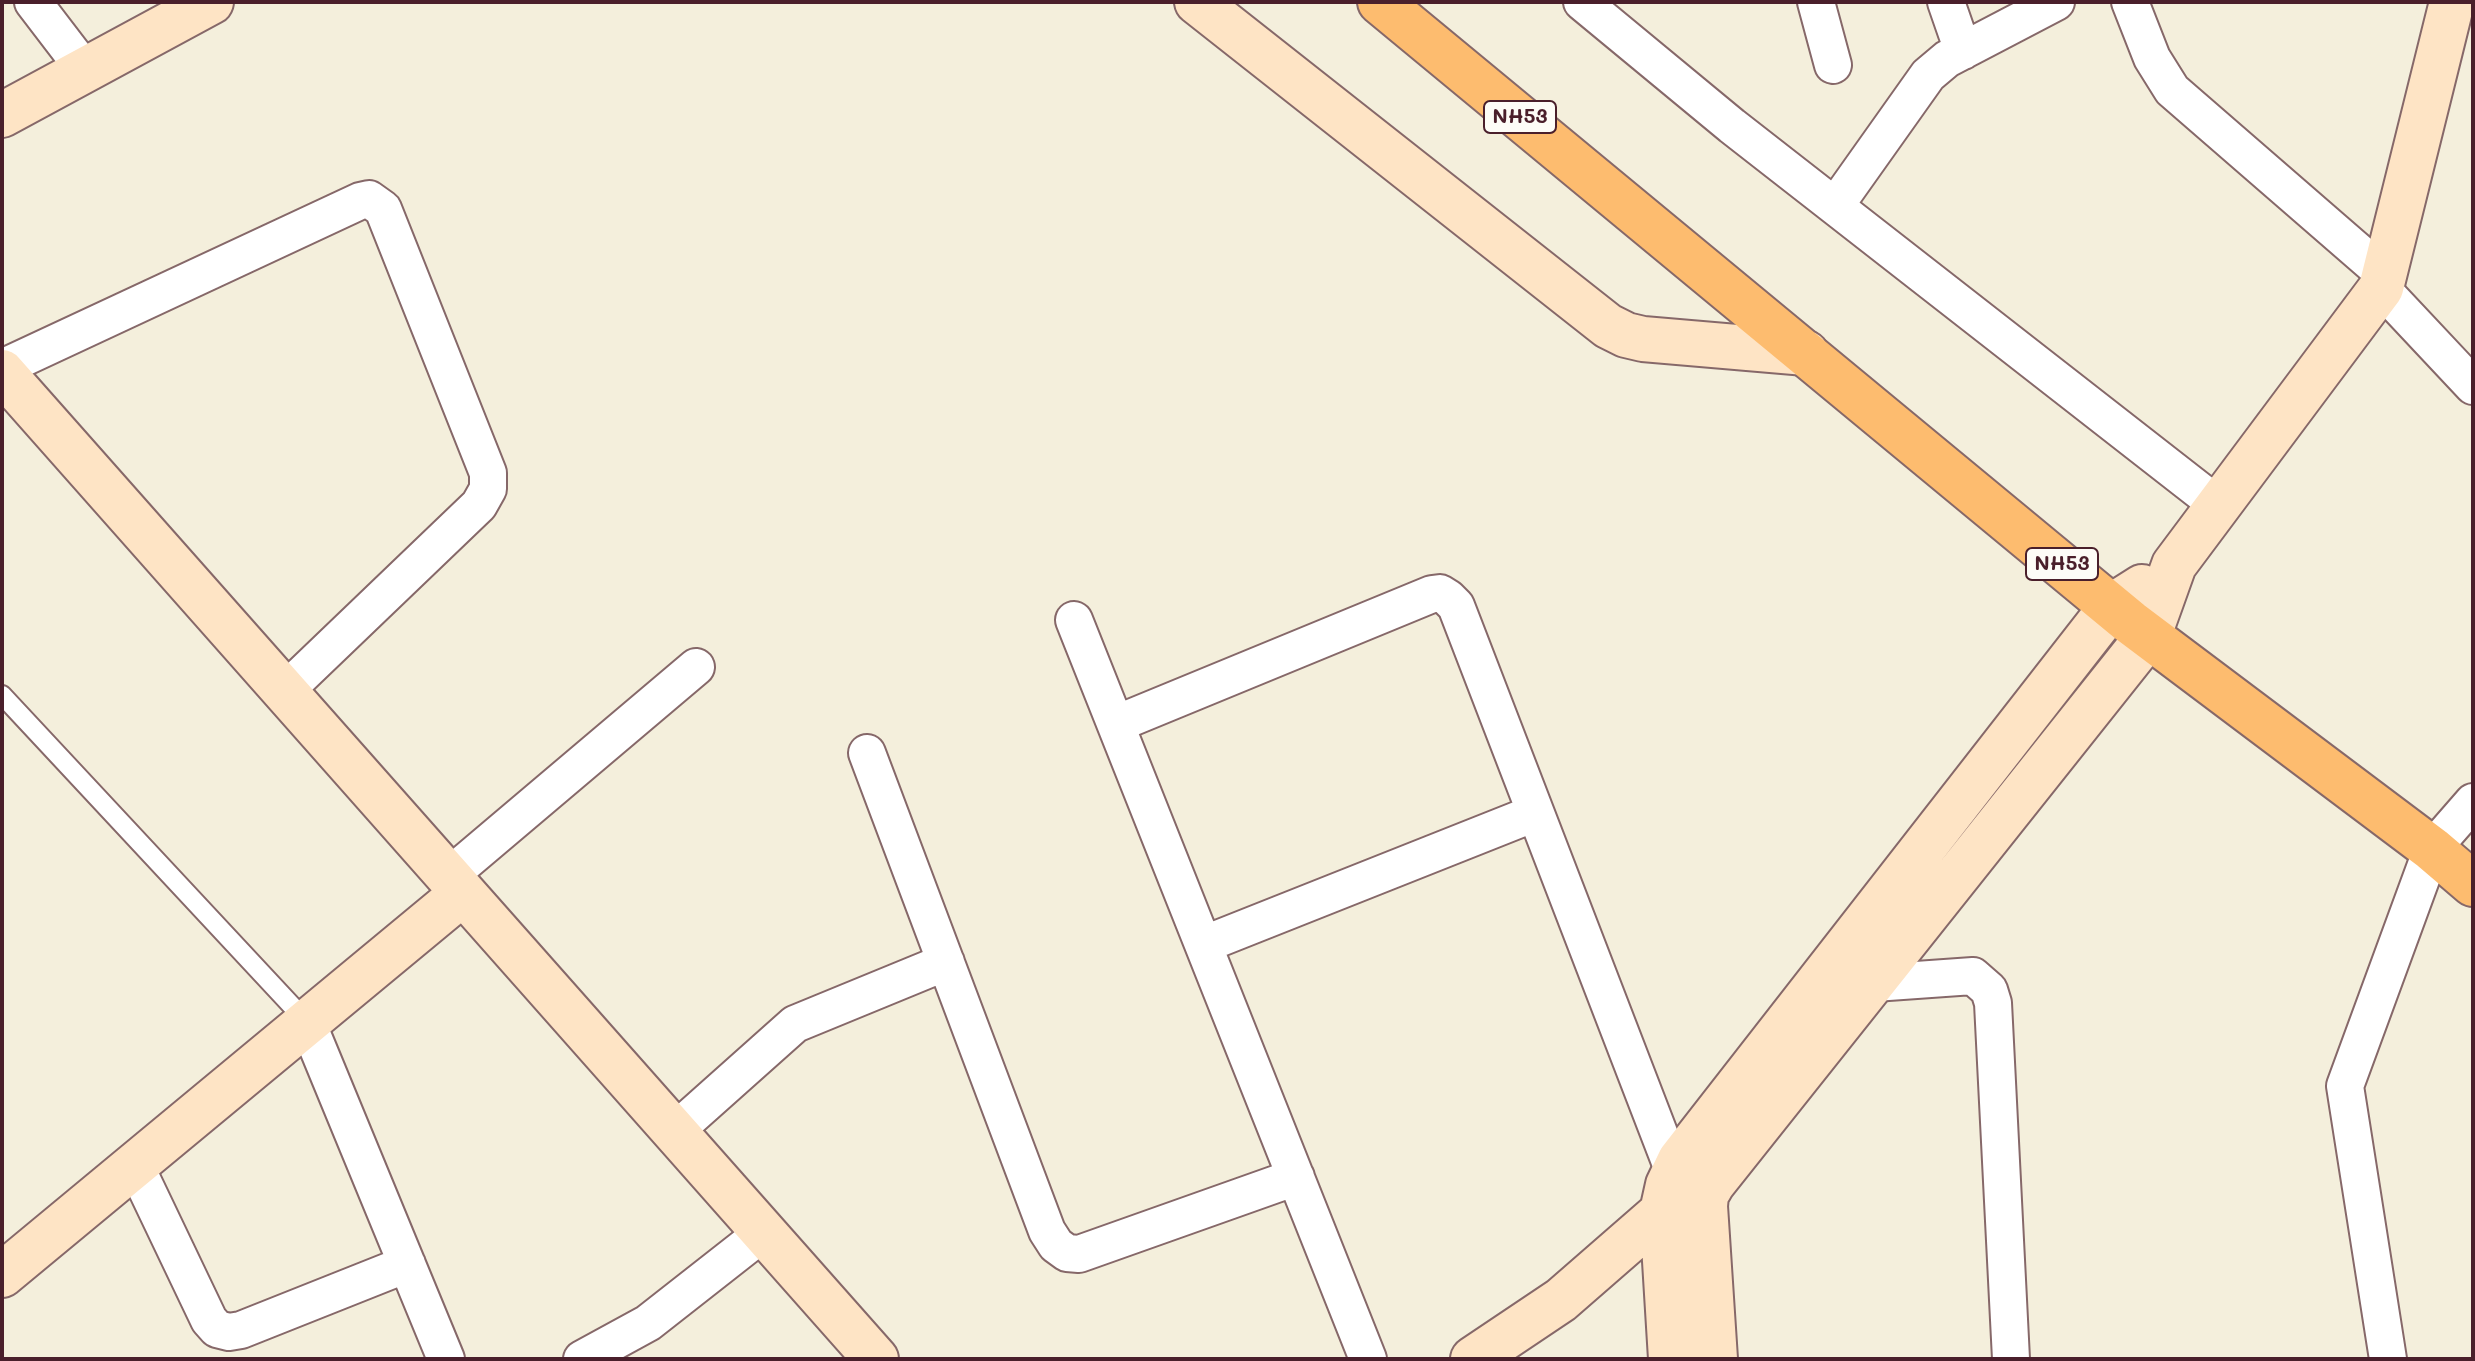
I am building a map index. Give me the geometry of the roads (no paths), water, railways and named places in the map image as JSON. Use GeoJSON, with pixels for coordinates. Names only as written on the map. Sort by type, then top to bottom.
{"type":"FeatureCollection","features":[{"type":"Feature","properties":{"kind":"highway","name":"NH53"},"geometry":{"type":"LineString","coordinates":[[1380,2],[2112,606],[2432,849],[2473,884]]}},
{"type":"Feature","properties":{"kind":"street"},"geometry":{"type":"LineString","coordinates":[[33,2],[85,70]]}},
{"type":"Feature","properties":{"kind":"street"},"geometry":{"type":"LineString","coordinates":[[2,115],[211,2]]}},
{"type":"Feature","properties":{"kind":"street"},"geometry":{"type":"LineString","coordinates":[[1197,2],[1608,326],[1643,339],[1806,353]]}},
{"type":"Feature","properties":{"kind":"street"},"geometry":{"type":"LineString","coordinates":[[1582,2],[1732,126],[2219,506]]}},
{"type":"Feature","properties":{"kind":"street"},"geometry":{"type":"LineString","coordinates":[[1816,2],[1833,65]]}},
{"type":"Feature","properties":{"kind":"street"},"geometry":{"type":"LineString","coordinates":[[1946,2],[1963,51]]}},
{"type":"Feature","properties":{"kind":"street"},"geometry":{"type":"LineString","coordinates":[[1835,206],[1928,75],[1947,59],[2056,2]]}},
{"type":"Feature","properties":{"kind":"street"},"geometry":{"type":"LineString","coordinates":[[2130,2],[2152,58],[2172,90],[2382,281],[2473,386]]}},
{"type":"Feature","properties":{"kind":"street"},"geometry":{"type":"LineString","coordinates":[[1473,1359],[1561,1300],[1681,1193],[1713,1183],[2149,635],[2174,565],[2382,281],[2456,25]]}},
{"type":"Feature","properties":{"kind":"street"},"geometry":{"type":"LineString","coordinates":[[285,691],[479,505],[488,489],[488,473],[383,209],[369,199],[2,370],[456,885],[876,1359]]}},
{"type":"Feature","properties":{"kind":"street"},"geometry":{"type":"LineString","coordinates":[[1671,1359],[1681,1193],[1680,1160],[2112,606],[2174,565]]}},
{"type":"Feature","properties":{"kind":"street"},"geometry":{"type":"LineString","coordinates":[[1116,724],[1418,599],[1440,593],[1456,606],[1681,1193],[1705,1206],[1715,1359]]}},
{"type":"Feature","properties":{"kind":"street"},"geometry":{"type":"LineString","coordinates":[[1074,620],[1368,1359]]}},
{"type":"Feature","properties":{"kind":"street"},"geometry":{"type":"LineString","coordinates":[[2,1275],[307,1022],[696,667]]}},
{"type":"Feature","properties":{"kind":"street"},"geometry":{"type":"LineString","coordinates":[[867,753],[1047,1231],[1056,1245],[1067,1253],[1079,1254],[1296,1177]]}},
{"type":"Feature","properties":{"kind":"street"},"geometry":{"type":"LineString","coordinates":[[2388,1359],[2345,1086],[2432,849],[2473,802]]}},
{"type":"Feature","properties":{"kind":"street"},"geometry":{"type":"LineString","coordinates":[[1205,944],[1535,813]]}},
{"type":"Feature","properties":{"kind":"street"},"geometry":{"type":"LineString","coordinates":[[675,1131],[795,1024],[946,962]]}},
{"type":"Feature","properties":{"kind":"street"},"geometry":{"type":"LineString","coordinates":[[1874,983],[1973,976],[1989,990],[1993,1003],[2011,1359]]}},
{"type":"Feature","properties":{"kind":"street"},"geometry":{"type":"LineString","coordinates":[[307,1022],[446,1359]]}},
{"type":"Feature","properties":{"kind":"street"},"geometry":{"type":"LineString","coordinates":[[135,1165],[209,1320],[217,1329],[229,1332],[241,1330],[407,1264]]}},
{"type":"Feature","properties":{"kind":"street"},"geometry":{"type":"LineString","coordinates":[[582,1359],[648,1323],[764,1232]]}},
{"type":"Feature","properties":{"kind":"lane"},"geometry":{"type":"LineString","coordinates":[[2,695],[307,1022]]}}]}
